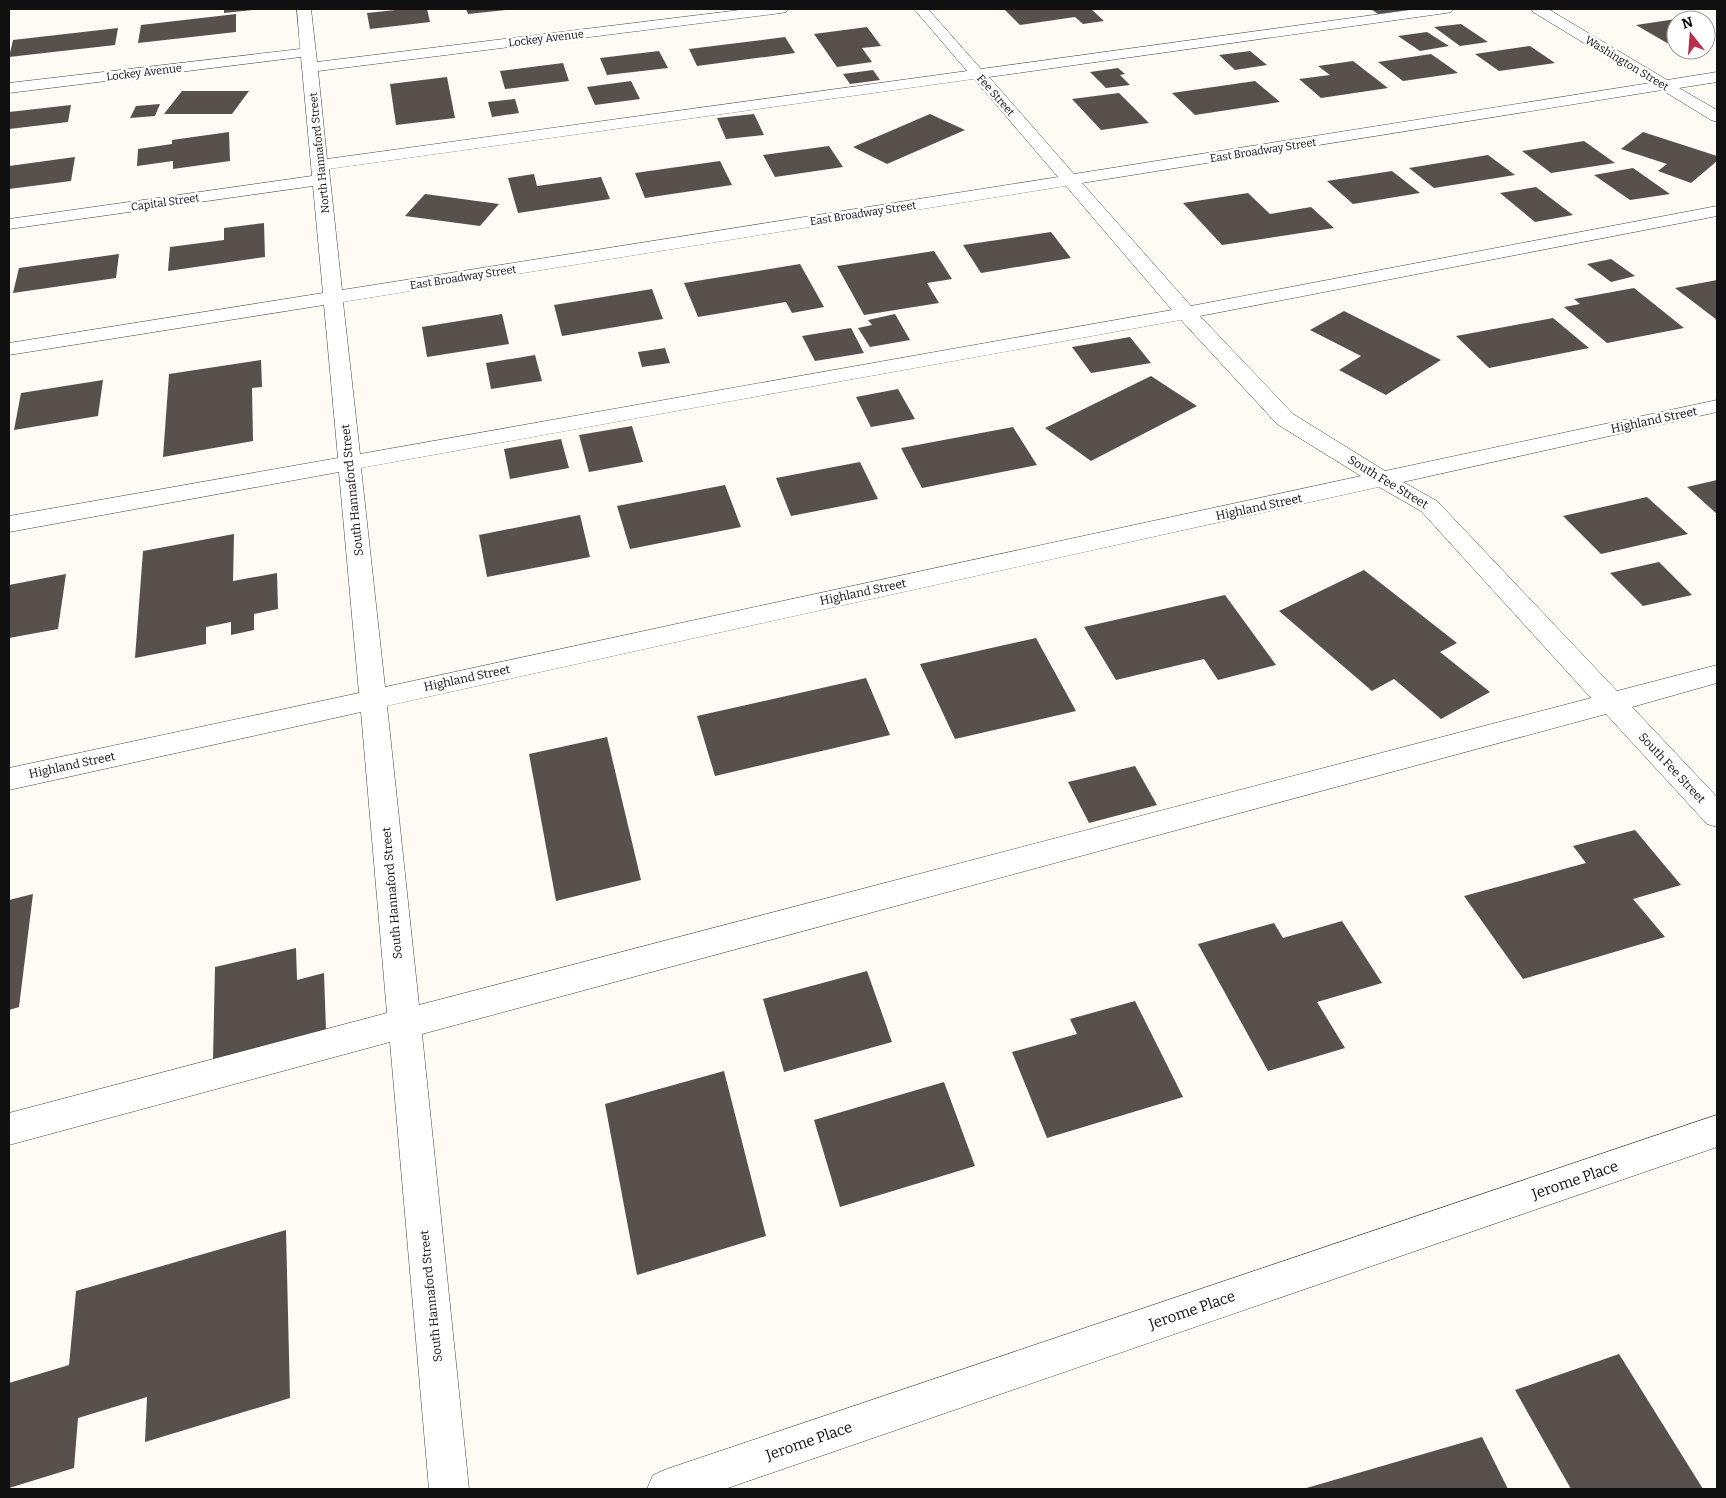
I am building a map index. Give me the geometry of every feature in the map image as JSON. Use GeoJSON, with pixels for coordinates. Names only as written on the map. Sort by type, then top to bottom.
{"type":"FeatureCollection","features":[{"type":"Feature","properties":{"kind":"street","name":"North Hannaford Street"},"geometry":{"type":"LineString","coordinates":[[304,9],[333,297]]}},
{"type":"Feature","properties":{"kind":"street","name":"Lockey Avenue"},"geometry":{"type":"LineString","coordinates":[[9,88],[309,59],[781,9]]}},
{"type":"Feature","properties":{"kind":"street","name":"Fee Street"},"geometry":{"type":"LineString","coordinates":[[921,9],[1070,180]]}},
{"type":"Feature","properties":{"kind":"street","name":"Capital Street"},"geometry":{"type":"LineString","coordinates":[[9,224],[321,173],[979,75],[1446,9]]}},
{"type":"Feature","properties":{"kind":"street","name":"Washington Street"},"geometry":{"type":"LineString","coordinates":[[1538,9],[1717,117]]}},
{"type":"Feature","properties":{"kind":"street","name":"East Broadway Street"},"geometry":{"type":"LineString","coordinates":[[9,349],[1717,77]]}},
{"type":"Feature","properties":{"kind":"street","name":"South Fee Street"},"geometry":{"type":"LineString","coordinates":[[1070,180],[1186,313],[1286,419],[1383,480],[1429,506],[1717,816]]}},
{"type":"Feature","properties":{"kind":"street"},"geometry":{"type":"LineString","coordinates":[[9,524],[1186,313],[1717,211]]}},
{"type":"Feature","properties":{"kind":"street","name":"South Hannaford Street"},"geometry":{"type":"LineString","coordinates":[[333,297],[449,1489]]}},
{"type":"Feature","properties":{"kind":"street","name":"Highland Street"},"geometry":{"type":"LineString","coordinates":[[9,779],[1717,406]]}},
{"type":"Feature","properties":{"kind":"street"},"geometry":{"type":"LineString","coordinates":[[9,1129],[1717,674]]}},
{"type":"Feature","properties":{"kind":"street","name":"Jerome Place"},"geometry":{"type":"LineString","coordinates":[[667,1489],[1717,1131]]}},
{"type":"Feature","properties":{"kind":"building"},"geometry":{"type":"Polygon","coordinates":[[[224,9],[253,9],[253,10],[224,13],[224,9]]]}},
{"type":"Feature","properties":{"kind":"building"},"geometry":{"type":"Polygon","coordinates":[[[427,9],[430,22],[370,29],[367,13],[427,9]]]}},
{"type":"Feature","properties":{"kind":"building"},"geometry":{"type":"Polygon","coordinates":[[[466,9],[506,9],[506,10],[468,14],[466,9]]]}},
{"type":"Feature","properties":{"kind":"building"},"geometry":{"type":"Polygon","coordinates":[[[1004,9],[1091,9],[1104,21],[1083,24],[1075,17],[1020,25],[1004,9]]]}},
{"type":"Feature","properties":{"kind":"building"},"geometry":{"type":"Polygon","coordinates":[[[1371,9],[1408,9],[1408,10],[1378,14],[1371,9]]]}},
{"type":"Feature","properties":{"kind":"building"},"geometry":{"type":"Polygon","coordinates":[[[236,14],[236,32],[138,43],[141,25],[236,14]]]}},
{"type":"Feature","properties":{"kind":"building"},"geometry":{"type":"Polygon","coordinates":[[[1666,20],[1666,42],[1636,25],[1666,20]]]}},
{"type":"Feature","properties":{"kind":"building"},"geometry":{"type":"Polygon","coordinates":[[[1461,24],[1488,42],[1460,46],[1434,27],[1461,24]]]}},
{"type":"Feature","properties":{"kind":"building"},"geometry":{"type":"Polygon","coordinates":[[[867,27],[881,46],[862,48],[872,62],[837,67],[814,34],[867,27]]]}},
{"type":"Feature","properties":{"kind":"building"},"geometry":{"type":"Polygon","coordinates":[[[118,28],[115,45],[9,57],[13,40],[118,28]]]}},
{"type":"Feature","properties":{"kind":"building"},"geometry":{"type":"Polygon","coordinates":[[[1427,32],[1449,46],[1420,51],[1398,36],[1427,32]]]}},
{"type":"Feature","properties":{"kind":"building"},"geometry":{"type":"Polygon","coordinates":[[[785,37],[795,53],[697,66],[689,49],[785,37]]]}},
{"type":"Feature","properties":{"kind":"building"},"geometry":{"type":"Polygon","coordinates":[[[1530,46],[1555,63],[1499,71],[1475,54],[1530,46]]]}},
{"type":"Feature","properties":{"kind":"building"},"geometry":{"type":"Polygon","coordinates":[[[659,51],[668,68],[607,75],[600,58],[659,51]]]}},
{"type":"Feature","properties":{"kind":"building"},"geometry":{"type":"Polygon","coordinates":[[[1250,51],[1267,65],[1235,70],[1219,55],[1250,51]]]}},
{"type":"Feature","properties":{"kind":"building"},"geometry":{"type":"Polygon","coordinates":[[[1431,54],[1458,73],[1403,81],[1378,62],[1431,54]]]}},
{"type":"Feature","properties":{"kind":"building"},"geometry":{"type":"Polygon","coordinates":[[[1353,61],[1388,88],[1321,98],[1299,79],[1330,75],[1318,66],[1353,61]]]}},
{"type":"Feature","properties":{"kind":"building"},"geometry":{"type":"Polygon","coordinates":[[[563,63],[569,81],[505,89],[500,71],[563,63]]]}},
{"type":"Feature","properties":{"kind":"building"},"geometry":{"type":"Polygon","coordinates":[[[1118,68],[1125,74],[1120,75],[1130,85],[1106,88],[1090,72],[1118,68]]]}},
{"type":"Feature","properties":{"kind":"building"},"geometry":{"type":"Polygon","coordinates":[[[873,70],[880,80],[850,84],[843,74],[873,70]]]}},
{"type":"Feature","properties":{"kind":"building"},"geometry":{"type":"Polygon","coordinates":[[[447,77],[455,118],[396,125],[390,84],[447,77]]]}},
{"type":"Feature","properties":{"kind":"building"},"geometry":{"type":"Polygon","coordinates":[[[631,81],[640,99],[595,105],[587,87],[631,81]]]}},
{"type":"Feature","properties":{"kind":"building"},"geometry":{"type":"Polygon","coordinates":[[[1255,81],[1280,102],[1195,115],[1172,93],[1255,81]]]}},
{"type":"Feature","properties":{"kind":"building"},"geometry":{"type":"Polygon","coordinates":[[[182,91],[249,91],[232,114],[164,114],[182,91]]]}},
{"type":"Feature","properties":{"kind":"building"},"geometry":{"type":"Polygon","coordinates":[[[1119,93],[1149,123],[1101,130],[1072,99],[1119,93]]]}},
{"type":"Feature","properties":{"kind":"building"},"geometry":{"type":"Polygon","coordinates":[[[515,99],[519,113],[492,117],[488,102],[515,99]]]}},
{"type":"Feature","properties":{"kind":"building"},"geometry":{"type":"Polygon","coordinates":[[[160,104],[155,116],[130,118],[136,106],[160,104]]]}},
{"type":"Feature","properties":{"kind":"building"},"geometry":{"type":"Polygon","coordinates":[[[71,105],[68,122],[9,129],[9,112],[71,105]]]}},
{"type":"Feature","properties":{"kind":"building"},"geometry":{"type":"Polygon","coordinates":[[[754,114],[764,135],[726,139],[717,118],[754,114]]]}},
{"type":"Feature","properties":{"kind":"building"},"geometry":{"type":"Polygon","coordinates":[[[930,114],[965,130],[887,164],[853,147],[930,114]]]}},
{"type":"Feature","properties":{"kind":"building"},"geometry":{"type":"Polygon","coordinates":[[[229,132],[230,161],[173,169],[173,161],[137,166],[138,149],[172,144],[172,140],[229,132]]]}},
{"type":"Feature","properties":{"kind":"building"},"geometry":{"type":"Polygon","coordinates":[[[1643,132],[1717,156],[1717,161],[1691,183],[1658,171],[1667,164],[1621,149],[1643,132]]]}},
{"type":"Feature","properties":{"kind":"building"},"geometry":{"type":"Polygon","coordinates":[[[1584,141],[1615,163],[1551,173],[1522,151],[1584,141]]]}},
{"type":"Feature","properties":{"kind":"building"},"geometry":{"type":"Polygon","coordinates":[[[829,146],[843,167],[775,177],[763,155],[829,146]]]}},
{"type":"Feature","properties":{"kind":"building"},"geometry":{"type":"Polygon","coordinates":[[[1488,155],[1515,175],[1434,188],[1409,168],[1488,155]]]}},
{"type":"Feature","properties":{"kind":"building"},"geometry":{"type":"Polygon","coordinates":[[[75,157],[71,181],[9,189],[9,166],[75,157]]]}},
{"type":"Feature","properties":{"kind":"building"},"geometry":{"type":"Polygon","coordinates":[[[720,161],[732,185],[645,198],[635,173],[720,161]]]}},
{"type":"Feature","properties":{"kind":"building"},"geometry":{"type":"Polygon","coordinates":[[[1633,168],[1670,194],[1630,200],[1594,175],[1633,168]]]}},
{"type":"Feature","properties":{"kind":"building"},"geometry":{"type":"Polygon","coordinates":[[[1392,171],[1420,193],[1353,204],[1327,181],[1392,171]]]}},
{"type":"Feature","properties":{"kind":"building"},"geometry":{"type":"Polygon","coordinates":[[[534,174],[537,186],[601,177],[610,199],[518,213],[508,178],[534,174]]]}},
{"type":"Feature","properties":{"kind":"building"},"geometry":{"type":"Polygon","coordinates":[[[1536,187],[1573,215],[1535,222],[1500,193],[1536,187]]]}},
{"type":"Feature","properties":{"kind":"building"},"geometry":{"type":"Polygon","coordinates":[[[1248,193],[1270,214],[1311,207],[1334,228],[1222,245],[1183,203],[1248,193]]]}},
{"type":"Feature","properties":{"kind":"building"},"geometry":{"type":"Polygon","coordinates":[[[425,194],[499,204],[480,226],[405,216],[425,194]]]}},
{"type":"Feature","properties":{"kind":"building"},"geometry":{"type":"Polygon","coordinates":[[[264,223],[265,257],[168,271],[170,247],[224,240],[224,228],[264,223]]]}},
{"type":"Feature","properties":{"kind":"building"},"geometry":{"type":"Polygon","coordinates":[[[1051,232],[1071,258],[981,273],[963,245],[1051,232]]]}},
{"type":"Feature","properties":{"kind":"building"},"geometry":{"type":"Polygon","coordinates":[[[934,251],[952,279],[927,283],[939,303],[864,315],[837,266],[934,251]]]}},
{"type":"Feature","properties":{"kind":"building"},"geometry":{"type":"Polygon","coordinates":[[[119,254],[116,278],[13,293],[19,268],[119,254]]]}},
{"type":"Feature","properties":{"kind":"building"},"geometry":{"type":"Polygon","coordinates":[[[1611,259],[1635,276],[1611,282],[1587,264],[1611,259]]]}},
{"type":"Feature","properties":{"kind":"building"},"geometry":{"type":"Polygon","coordinates":[[[800,264],[824,307],[792,313],[786,302],[698,317],[684,283],[800,264]]]}},
{"type":"Feature","properties":{"kind":"building"},"geometry":{"type":"Polygon","coordinates":[[[1717,280],[1717,320],[1675,288],[1717,280]]]}},
{"type":"Feature","properties":{"kind":"building"},"geometry":{"type":"Polygon","coordinates":[[[1634,288],[1684,328],[1607,343],[1564,307],[1580,304],[1574,299],[1634,288]]]}},
{"type":"Feature","properties":{"kind":"building"},"geometry":{"type":"Polygon","coordinates":[[[652,289],[663,319],[562,336],[554,305],[652,289]]]}},
{"type":"Feature","properties":{"kind":"building"},"geometry":{"type":"Polygon","coordinates":[[[1344,311],[1441,360],[1386,395],[1339,370],[1361,356],[1310,330],[1344,311]]]}},
{"type":"Feature","properties":{"kind":"building"},"geometry":{"type":"Polygon","coordinates":[[[502,314],[509,344],[427,357],[422,327],[502,314]]]}},
{"type":"Feature","properties":{"kind":"building"},"geometry":{"type":"Polygon","coordinates":[[[895,314],[910,340],[870,347],[858,328],[872,325],[868,320],[895,314]]]}},
{"type":"Feature","properties":{"kind":"building"},"geometry":{"type":"Polygon","coordinates":[[[1553,318],[1589,348],[1489,368],[1456,336],[1553,318]]]}},
{"type":"Feature","properties":{"kind":"building"},"geometry":{"type":"Polygon","coordinates":[[[851,328],[864,353],[815,361],[802,336],[851,328]]]}},
{"type":"Feature","properties":{"kind":"building"},"geometry":{"type":"Polygon","coordinates":[[[1130,337],[1151,363],[1091,373],[1072,347],[1130,337]]]}},
{"type":"Feature","properties":{"kind":"building"},"geometry":{"type":"Polygon","coordinates":[[[665,348],[670,363],[642,367],[638,352],[665,348]]]}},
{"type":"Feature","properties":{"kind":"building"},"geometry":{"type":"Polygon","coordinates":[[[535,355],[542,381],[491,389],[486,363],[535,355]]]}},
{"type":"Feature","properties":{"kind":"building"},"geometry":{"type":"Polygon","coordinates":[[[261,360],[262,387],[252,388],[253,441],[163,457],[169,374],[261,360]]]}},
{"type":"Feature","properties":{"kind":"building"},"geometry":{"type":"Polygon","coordinates":[[[1151,376],[1197,406],[1091,461],[1045,428],[1151,376]]]}},
{"type":"Feature","properties":{"kind":"building"},"geometry":{"type":"Polygon","coordinates":[[[103,380],[98,416],[14,430],[21,393],[103,380]]]}},
{"type":"Feature","properties":{"kind":"building"},"geometry":{"type":"Polygon","coordinates":[[[898,389],[915,419],[871,427],[856,397],[898,389]]]}},
{"type":"Feature","properties":{"kind":"building"},"geometry":{"type":"Polygon","coordinates":[[[632,426],[643,462],[589,472],[579,435],[632,426]]]}},
{"type":"Feature","properties":{"kind":"building"},"geometry":{"type":"Polygon","coordinates":[[[1013,427],[1037,465],[922,488],[901,448],[1013,427]]]}},
{"type":"Feature","properties":{"kind":"building"},"geometry":{"type":"Polygon","coordinates":[[[561,439],[569,468],[510,479],[504,449],[561,439]]]}},
{"type":"Feature","properties":{"kind":"building"},"geometry":{"type":"Polygon","coordinates":[[[860,462],[878,499],[791,516],[776,478],[860,462]]]}},
{"type":"Feature","properties":{"kind":"building"},"geometry":{"type":"Polygon","coordinates":[[[1717,480],[1717,514],[1687,487],[1717,480]]]}},
{"type":"Feature","properties":{"kind":"building"},"geometry":{"type":"Polygon","coordinates":[[[725,485],[741,527],[630,549],[617,506],[725,485]]]}},
{"type":"Feature","properties":{"kind":"building"},"geometry":{"type":"Polygon","coordinates":[[[1647,497],[1688,534],[1601,554],[1563,516],[1647,497]]]}},
{"type":"Feature","properties":{"kind":"building"},"geometry":{"type":"Polygon","coordinates":[[[580,515],[590,557],[487,577],[479,535],[580,515]]]}},
{"type":"Feature","properties":{"kind":"building"},"geometry":{"type":"Polygon","coordinates":[[[234,534],[233,581],[277,573],[278,609],[254,614],[254,630],[231,635],[231,622],[206,627],[206,644],[135,658],[143,551],[234,534]]]}},
{"type":"Feature","properties":{"kind":"building"},"geometry":{"type":"Polygon","coordinates":[[[1659,562],[1692,595],[1643,606],[1610,573],[1659,562]]]}},
{"type":"Feature","properties":{"kind":"building"},"geometry":{"type":"Polygon","coordinates":[[[1364,570],[1457,643],[1440,652],[1490,692],[1441,719],[1394,679],[1372,691],[1279,611],[1364,570]]]}},
{"type":"Feature","properties":{"kind":"building"},"geometry":{"type":"Polygon","coordinates":[[[66,574],[58,629],[9,638],[9,585],[66,574]]]}},
{"type":"Feature","properties":{"kind":"building"},"geometry":{"type":"Polygon","coordinates":[[[1225,595],[1276,665],[1218,680],[1204,659],[1116,680],[1084,627],[1225,595]]]}},
{"type":"Feature","properties":{"kind":"building"},"geometry":{"type":"Polygon","coordinates":[[[1036,638],[1076,711],[955,739],[920,664],[1036,638]]]}},
{"type":"Feature","properties":{"kind":"building"},"geometry":{"type":"Polygon","coordinates":[[[866,678],[890,735],[715,776],[697,716],[866,678]]]}},
{"type":"Feature","properties":{"kind":"building"},"geometry":{"type":"Polygon","coordinates":[[[607,737],[641,880],[556,901],[529,754],[607,737]]]}},
{"type":"Feature","properties":{"kind":"building"},"geometry":{"type":"Polygon","coordinates":[[[1135,766],[1157,805],[1089,823],[1068,782],[1135,766]]]}},
{"type":"Feature","properties":{"kind":"building"},"geometry":{"type":"Polygon","coordinates":[[[1635,830],[1681,885],[1633,899],[1665,937],[1523,979],[1464,896],[1586,863],[1573,846],[1635,830]]]}},
{"type":"Feature","properties":{"kind":"building"},"geometry":{"type":"Polygon","coordinates":[[[33,894],[19,1007],[9,1010],[9,900],[33,894]]]}},
{"type":"Feature","properties":{"kind":"building"},"geometry":{"type":"Polygon","coordinates":[[[1342,921],[1382,983],[1317,1002],[1345,1048],[1268,1071],[1198,944],[1274,923],[1283,938],[1342,921]]]}},
{"type":"Feature","properties":{"kind":"building"},"geometry":{"type":"Polygon","coordinates":[[[296,948],[297,980],[324,973],[326,1031],[213,1060],[215,967],[296,948]]]}},
{"type":"Feature","properties":{"kind":"building"},"geometry":{"type":"Polygon","coordinates":[[[867,971],[892,1042],[784,1072],[763,999],[867,971]]]}},
{"type":"Feature","properties":{"kind":"building"},"geometry":{"type":"Polygon","coordinates":[[[1135,1001],[1183,1097],[1047,1138],[1012,1052],[1077,1034],[1070,1019],[1135,1001]]]}},
{"type":"Feature","properties":{"kind":"building"},"geometry":{"type":"Polygon","coordinates":[[[724,1071],[766,1236],[637,1275],[605,1104],[724,1071]]]}},
{"type":"Feature","properties":{"kind":"building"},"geometry":{"type":"Polygon","coordinates":[[[944,1082],[975,1166],[840,1207],[814,1120],[944,1082]]]}},
{"type":"Feature","properties":{"kind":"building"},"geometry":{"type":"Polygon","coordinates":[[[286,1230],[290,1398],[145,1442],[147,1397],[78,1418],[74,1468],[9,1488],[9,1383],[69,1365],[76,1291],[286,1230]]]}},
{"type":"Feature","properties":{"kind":"building"},"geometry":{"type":"Polygon","coordinates":[[[1619,1354],[1703,1489],[1571,1489],[1515,1390],[1619,1354]]]}},
{"type":"Feature","properties":{"kind":"building"},"geometry":{"type":"Polygon","coordinates":[[[1482,1437],[1508,1489],[1303,1489],[1482,1437]]]}}]}
